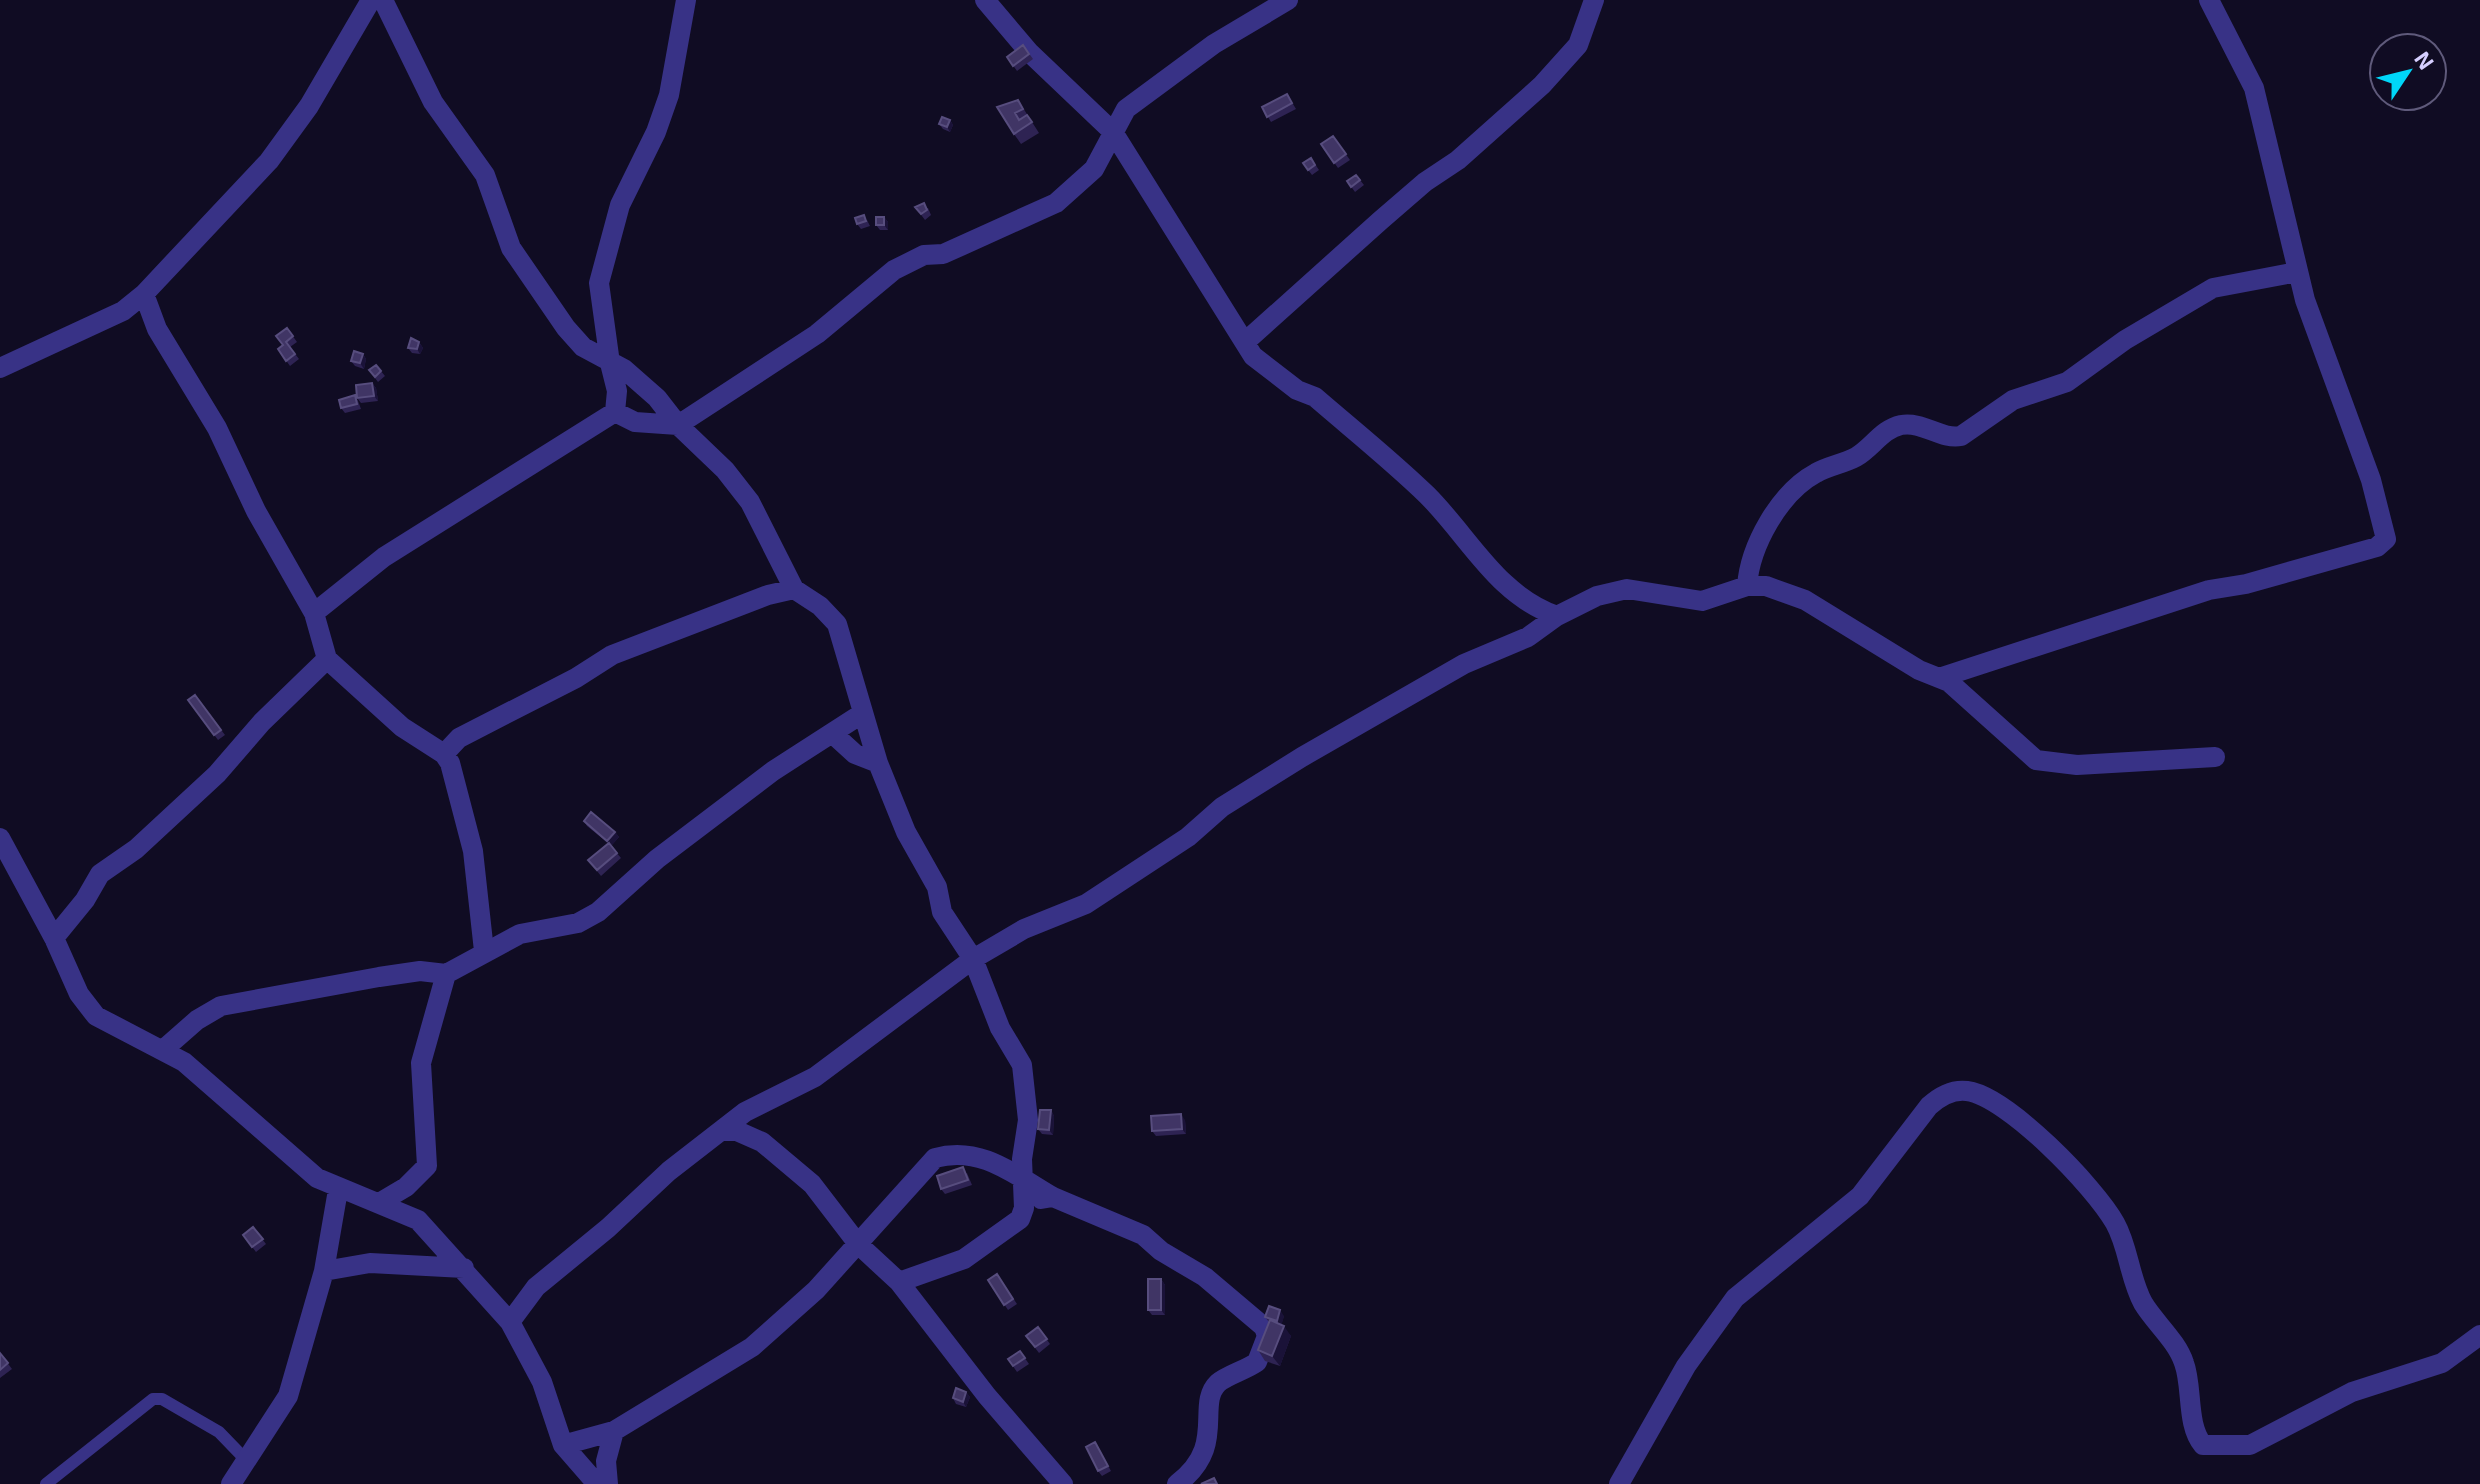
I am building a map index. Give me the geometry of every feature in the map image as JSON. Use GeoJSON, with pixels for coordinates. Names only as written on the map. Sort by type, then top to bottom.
{"type":"FeatureCollection","features":[{"type":"Feature","properties":{"kind":"street"},"geometry":{"type":"LineString","coordinates":[[0,368],[123,311],[144,294],[269,161],[309,106],[371,0]]}},
{"type":"Feature","properties":{"kind":"street"},"geometry":{"type":"LineString","coordinates":[[383,0],[442,117],[485,175],[511,248],[577,341],[624,369],[657,398],[678,425],[739,487],[794,589],[830,614],[837,624],[878,763],[906,832],[937,887],[942,912],[973,959],[1000,1028],[1022,1065],[1028,1120],[1023,1176],[1024,1208],[1020,1219],[964,1259],[899,1282]]}},
{"type":"Feature","properties":{"kind":"street"},"geometry":{"type":"LineString","coordinates":[[615,412],[617,391],[599,283],[620,205],[656,132],[669,95],[686,0]]}},
{"type":"Feature","properties":{"kind":"street"},"geometry":{"type":"LineString","coordinates":[[985,0],[1029,52],[1113,132],[1264,368],[1315,397],[1428,497],[1507,588],[1535,608],[1557,616]]}},
{"type":"Feature","properties":{"kind":"street"},"geometry":{"type":"LineString","coordinates":[[615,412],[635,422],[678,425],[817,334],[894,270],[924,255],[943,254],[1056,203],[1094,169],[1126,109],[1255,8],[1288,0]]}},
{"type":"Feature","properties":{"kind":"street"},"geometry":{"type":"LineString","coordinates":[[1245,342],[1403,201],[1458,160],[1542,85],[1578,45],[1594,0]]}},
{"type":"Feature","properties":{"kind":"street"},"geometry":{"type":"LineString","coordinates":[[1939,678],[2209,590],[2246,584],[2383,543],[2386,536],[2371,480],[2297,272],[2254,88],[2209,0]]}},
{"type":"Feature","properties":{"kind":"street"},"geometry":{"type":"LineString","coordinates":[[1747,586],[1748,567],[1768,523],[1797,488],[1819,471],[1855,457],[1894,428],[1910,424],[1953,437],[1961,436],[2013,400],[2067,382],[2125,340],[2213,288],[2297,272]]}},
{"type":"Feature","properties":{"kind":"street"},"geometry":{"type":"LineString","coordinates":[[144,294],[157,329],[217,428],[256,511],[314,613],[327,659],[414,736],[444,754],[456,775],[467,820],[484,951]]}},
{"type":"Feature","properties":{"kind":"street"},"geometry":{"type":"LineString","coordinates":[[314,613],[384,557],[615,412]]}},
{"type":"Feature","properties":{"kind":"street"},"geometry":{"type":"LineString","coordinates":[[510,1322],[536,1287],[669,1171],[745,1112],[815,1077],[973,959],[1024,929],[1086,904],[1188,837],[1222,807],[1464,664],[1528,637],[1557,616],[1616,590],[1702,601],[1747,586],[1766,586],[1805,600],[1919,670],[1939,678],[1971,701],[2036,760],[2077,765],[2215,757]]}},
{"type":"Feature","properties":{"kind":"street"},"geometry":{"type":"LineString","coordinates":[[444,754],[459,738],[576,678],[612,655],[768,595],[794,589]]}},
{"type":"Feature","properties":{"kind":"street"},"geometry":{"type":"LineString","coordinates":[[54,938],[85,900],[100,874],[136,849],[217,774],[262,722],[327,659]]}},
{"type":"Feature","properties":{"kind":"street"},"geometry":{"type":"LineString","coordinates":[[164,1049],[208,1013],[244,999],[420,971],[446,974],[520,934],[578,923],[598,912],[657,859],[773,771],[863,713]]}},
{"type":"Feature","properties":{"kind":"street"},"geometry":{"type":"LineString","coordinates":[[832,733],[855,754],[878,763]]}},
{"type":"Feature","properties":{"kind":"street"},"geometry":{"type":"LineString","coordinates":[[0,838],[54,938],[79,994],[96,1016],[164,1049],[199,1075],[291,1158],[338,1190],[418,1220],[490,1296],[510,1322],[542,1382],[563,1445],[597,1484]]}},
{"type":"Feature","properties":{"kind":"street"},"geometry":{"type":"LineString","coordinates":[[379,1203],[406,1187],[427,1166],[421,1063],[446,974]]}},
{"type":"Feature","properties":{"kind":"street"},"geometry":{"type":"LineString","coordinates":[[1619,1484],[1686,1366],[1735,1298],[1860,1196],[1929,1106],[1941,1096],[1960,1090],[1970,1091],[2023,1125],[2057,1153],[2105,1207],[2122,1240],[2135,1288],[2185,1364],[2194,1421],[2203,1445],[2250,1445],[2352,1392],[2442,1363],[2480,1335]]}},
{"type":"Feature","properties":{"kind":"street"},"geometry":{"type":"LineString","coordinates":[[722,1131],[737,1131],[762,1142],[812,1184],[858,1244],[899,1282],[987,1396],[1063,1484]]}},
{"type":"Feature","properties":{"kind":"street"},"geometry":{"type":"LineString","coordinates":[[563,1445],[614,1431],[752,1347],[816,1290],[935,1158],[955,1153],[974,1155],[1023,1176],[1053,1197],[1143,1235],[1161,1251],[1205,1277],[1264,1327],[1267,1336],[1257,1362],[1219,1382],[1210,1394],[1210,1436],[1202,1459],[1177,1484]]}},
{"type":"Feature","properties":{"kind":"street"},"geometry":{"type":"LineString","coordinates":[[231,1484],[288,1396],[324,1271],[338,1190]]}},
{"type":"Feature","properties":{"kind":"street"},"geometry":{"type":"LineString","coordinates":[[1024,1208],[1053,1197]]}},
{"type":"Feature","properties":{"kind":"street"},"geometry":{"type":"LineString","coordinates":[[324,1271],[370,1263],[464,1268]]}},
{"type":"Feature","properties":{"kind":"street"},"geometry":{"type":"LineString","coordinates":[[490,1296],[536,1287]]}},
{"type":"Feature","properties":{"kind":"street"},"geometry":{"type":"LineString","coordinates":[[608,1484],[606,1461],[614,1431]]}},
{"type":"Feature","properties":{"kind":"lane"},"geometry":{"type":"LineString","coordinates":[[46,1484],[153,1399],[162,1399],[219,1432],[247,1461]]}},
{"type":"Feature","properties":{"kind":"building"},"geometry":{"type":"Polygon","coordinates":[[[1023,45],[1029,54],[1013,66],[1007,57],[1023,45]]]}},
{"type":"Feature","properties":{"kind":"building"},"geometry":{"type":"Polygon","coordinates":[[[1287,94],[1292,103],[1267,117],[1262,107],[1287,94]]]}},
{"type":"Feature","properties":{"kind":"building"},"geometry":{"type":"Polygon","coordinates":[[[1018,100],[1023,109],[1015,113],[1019,120],[1027,115],[1032,122],[1014,134],[997,107],[1018,100]]]}},
{"type":"Feature","properties":{"kind":"building"},"geometry":{"type":"Polygon","coordinates":[[[942,117],[950,120],[947,127],[939,124],[942,117]]]}},
{"type":"Feature","properties":{"kind":"building"},"geometry":{"type":"Polygon","coordinates":[[[1333,136],[1346,154],[1334,163],[1321,144],[1333,136]]]}},
{"type":"Feature","properties":{"kind":"building"},"geometry":{"type":"Polygon","coordinates":[[[1311,158],[1315,165],[1308,170],[1303,163],[1311,158]]]}},
{"type":"Feature","properties":{"kind":"building"},"geometry":{"type":"Polygon","coordinates":[[[1356,175],[1360,180],[1351,187],[1347,181],[1356,175]]]}},
{"type":"Feature","properties":{"kind":"building"},"geometry":{"type":"Polygon","coordinates":[[[924,203],[927,210],[921,214],[915,207],[924,203]]]}},
{"type":"Feature","properties":{"kind":"building"},"geometry":{"type":"Polygon","coordinates":[[[864,215],[866,221],[857,224],[855,218],[864,215]]]}},
{"type":"Feature","properties":{"kind":"building"},"geometry":{"type":"Polygon","coordinates":[[[876,217],[884,217],[884,225],[876,225],[876,217]]]}},
{"type":"Feature","properties":{"kind":"building"},"geometry":{"type":"Polygon","coordinates":[[[287,328],[293,336],[286,342],[295,354],[286,361],[278,349],[283,345],[276,336],[287,328]]]}},
{"type":"Feature","properties":{"kind":"building"},"geometry":{"type":"Polygon","coordinates":[[[411,338],[419,342],[417,349],[408,348],[411,338]]]}},
{"type":"Feature","properties":{"kind":"building"},"geometry":{"type":"Polygon","coordinates":[[[354,351],[363,354],[360,363],[351,361],[354,351]]]}},
{"type":"Feature","properties":{"kind":"building"},"geometry":{"type":"Polygon","coordinates":[[[376,365],[381,371],[375,377],[369,370],[376,365]]]}},
{"type":"Feature","properties":{"kind":"building"},"geometry":{"type":"Polygon","coordinates":[[[372,383],[374,396],[357,398],[356,385],[372,383]]]}},
{"type":"Feature","properties":{"kind":"building"},"geometry":{"type":"Polygon","coordinates":[[[355,395],[357,404],[341,408],[339,400],[355,395]]]}},
{"type":"Feature","properties":{"kind":"building"},"geometry":{"type":"Polygon","coordinates":[[[195,695],[221,730],[214,735],[188,700],[195,695]]]}},
{"type":"Feature","properties":{"kind":"building"},"geometry":{"type":"Polygon","coordinates":[[[591,812],[615,832],[607,841],[584,821],[591,812]]]}},
{"type":"Feature","properties":{"kind":"building"},"geometry":{"type":"Polygon","coordinates":[[[609,843],[617,853],[597,870],[588,860],[609,843]]]}},
{"type":"Feature","properties":{"kind":"building"},"geometry":{"type":"Polygon","coordinates":[[[1040,1110],[1051,1110],[1049,1130],[1038,1129],[1040,1110]]]}},
{"type":"Feature","properties":{"kind":"building"},"geometry":{"type":"Polygon","coordinates":[[[1181,1114],[1182,1129],[1152,1131],[1151,1116],[1181,1114]]]}},
{"type":"Feature","properties":{"kind":"building"},"geometry":{"type":"Polygon","coordinates":[[[963,1167],[968,1180],[941,1189],[937,1176],[963,1167]]]}},
{"type":"Feature","properties":{"kind":"building"},"geometry":{"type":"Polygon","coordinates":[[[253,1227],[263,1239],[252,1247],[243,1235],[253,1227]]]}},
{"type":"Feature","properties":{"kind":"building"},"geometry":{"type":"Polygon","coordinates":[[[997,1274],[1013,1299],[1004,1305],[988,1280],[997,1274]]]}},
{"type":"Feature","properties":{"kind":"building"},"geometry":{"type":"Polygon","coordinates":[[[1148,1279],[1161,1279],[1161,1310],[1148,1310],[1148,1279]]]}},
{"type":"Feature","properties":{"kind":"building"},"geometry":{"type":"Polygon","coordinates":[[[1269,1306],[1280,1310],[1277,1321],[1265,1317],[1269,1306]]]}},
{"type":"Feature","properties":{"kind":"building"},"geometry":{"type":"Polygon","coordinates":[[[1270,1320],[1284,1326],[1272,1356],[1258,1350],[1270,1320]]]}},
{"type":"Feature","properties":{"kind":"building"},"geometry":{"type":"Polygon","coordinates":[[[1038,1327],[1047,1339],[1035,1347],[1026,1336],[1038,1327]]]}},
{"type":"Feature","properties":{"kind":"building"},"geometry":{"type":"Polygon","coordinates":[[[1020,1351],[1025,1358],[1013,1366],[1008,1359],[1020,1351]]]}},
{"type":"Feature","properties":{"kind":"building"},"geometry":{"type":"Polygon","coordinates":[[[0,1353],[8,1363],[0,1370],[0,1353]]]}},
{"type":"Feature","properties":{"kind":"building"},"geometry":{"type":"Polygon","coordinates":[[[956,1388],[966,1392],[963,1402],[953,1398],[956,1388]]]}},
{"type":"Feature","properties":{"kind":"building"},"geometry":{"type":"Polygon","coordinates":[[[1095,1442],[1108,1466],[1098,1471],[1086,1447],[1095,1442]]]}},
{"type":"Feature","properties":{"kind":"building"},"geometry":{"type":"Polygon","coordinates":[[[1214,1478],[1217,1484],[1201,1484],[1214,1478]]]}}]}
